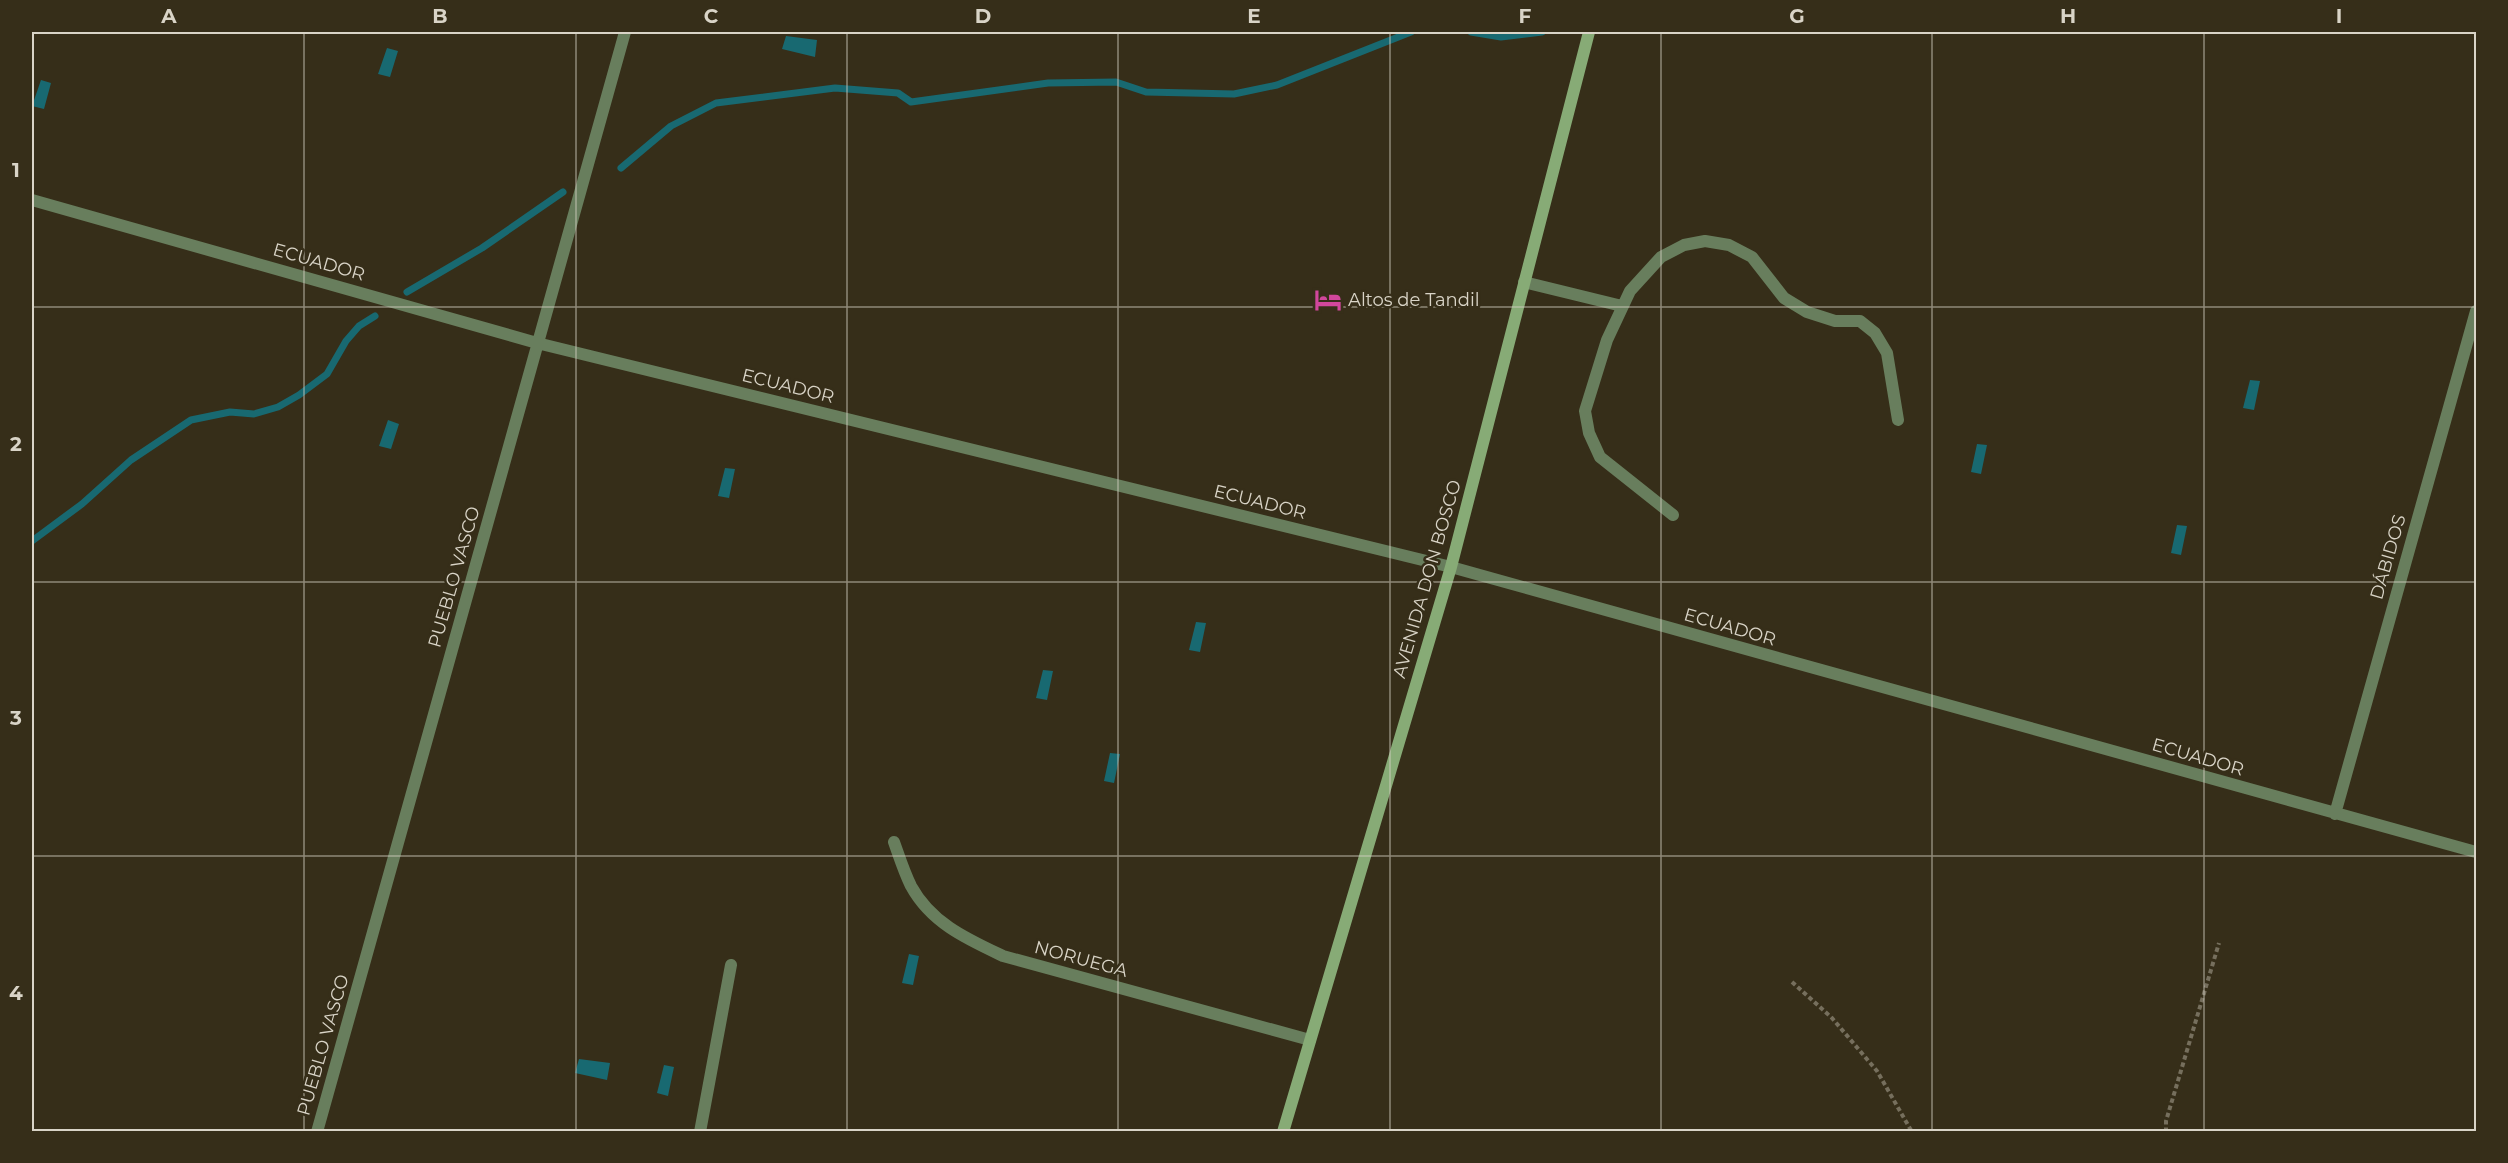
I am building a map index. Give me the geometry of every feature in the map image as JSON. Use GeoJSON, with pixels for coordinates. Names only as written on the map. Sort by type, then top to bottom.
{"type":"FeatureCollection","features":[{"type":"Feature","properties":{"kind":"main road","name":"AVENIDA DON BOSCO"},"geometry":{"type":"LineString","coordinates":[[1283,1131],[1451,567],[1589,32]]}},
{"type":"Feature","properties":{"kind":"street","name":"PUEBLO VASCO"},"geometry":{"type":"LineString","coordinates":[[317,1131],[625,32]]}},
{"type":"Feature","properties":{"kind":"street","name":"ECUADOR"},"geometry":{"type":"LineString","coordinates":[[32,200],[537,343],[1451,567],[2476,852]]}},
{"type":"Feature","properties":{"kind":"street"},"geometry":{"type":"LineString","coordinates":[[1673,515],[1600,457],[1588,433],[1585,411],[1592,381],[1630,291],[1660,257],[1684,245],[1705,241],[1729,245],[1752,257],[1784,298],[1807,312],[1835,321],[1860,321],[1875,333],[1887,352],[1898,420]]}},
{"type":"Feature","properties":{"kind":"street"},"geometry":{"type":"LineString","coordinates":[[1524,282],[1622,306]]}},
{"type":"Feature","properties":{"kind":"street","name":"DÁBIDOS"},"geometry":{"type":"LineString","coordinates":[[2335,814],[2476,311]]}},
{"type":"Feature","properties":{"kind":"street","name":"NORUEGA"},"geometry":{"type":"LineString","coordinates":[[894,842],[911,887],[939,922],[965,939],[1003,956],[1310,1040]]}},
{"type":"Feature","properties":{"kind":"street"},"geometry":{"type":"LineString","coordinates":[[700,1131],[731,965]]}},
{"type":"Feature","properties":{"kind":"path"},"geometry":{"type":"LineString","coordinates":[[2166,1131],[2166,1122],[2219,943]]}},
{"type":"Feature","properties":{"kind":"path"},"geometry":{"type":"LineString","coordinates":[[1792,982],[1832,1018],[1877,1071],[1912,1131]]}},
{"type":"Feature","properties":{"kind":"water"},"geometry":{"type":"Polygon","coordinates":[[[786,36],[817,40],[815,57],[782,49],[786,36]]]}},
{"type":"Feature","properties":{"kind":"water"},"geometry":{"type":"Polygon","coordinates":[[[387,48],[398,51],[390,77],[378,74],[387,48]]]}},
{"type":"Feature","properties":{"kind":"water"},"geometry":{"type":"Polygon","coordinates":[[[41,80],[51,83],[44,109],[32,106],[41,80]]]}},
{"type":"Feature","properties":{"kind":"water"},"geometry":{"type":"Polygon","coordinates":[[[2250,380],[2260,381],[2254,410],[2243,408],[2250,380]]]}},
{"type":"Feature","properties":{"kind":"water"},"geometry":{"type":"Polygon","coordinates":[[[388,420],[399,424],[391,449],[379,446],[388,420]]]}},
{"type":"Feature","properties":{"kind":"water"},"geometry":{"type":"Polygon","coordinates":[[[1977,444],[1987,445],[1981,474],[1971,472],[1977,444]]]}},
{"type":"Feature","properties":{"kind":"water"},"geometry":{"type":"Polygon","coordinates":[[[725,468],[735,469],[729,498],[718,496],[725,468]]]}},
{"type":"Feature","properties":{"kind":"water"},"geometry":{"type":"Polygon","coordinates":[[[2177,525],[2187,526],[2181,555],[2171,553],[2177,525]]]}},
{"type":"Feature","properties":{"kind":"water"},"geometry":{"type":"Polygon","coordinates":[[[1196,622],[1206,623],[1200,652],[1189,650],[1196,622]]]}},
{"type":"Feature","properties":{"kind":"water"},"geometry":{"type":"Polygon","coordinates":[[[1043,670],[1053,671],[1047,700],[1036,698],[1043,670]]]}},
{"type":"Feature","properties":{"kind":"water"},"geometry":{"type":"Polygon","coordinates":[[[1110,753],[1120,754],[1114,783],[1104,781],[1110,753]]]}},
{"type":"Feature","properties":{"kind":"water"},"geometry":{"type":"Polygon","coordinates":[[[909,954],[919,956],[913,985],[902,983],[909,954]]]}},
{"type":"Feature","properties":{"kind":"water"},"geometry":{"type":"Polygon","coordinates":[[[579,1059],[610,1063],[607,1080],[575,1073],[579,1059]]]}},
{"type":"Feature","properties":{"kind":"water"},"geometry":{"type":"Polygon","coordinates":[[[664,1065],[674,1067],[668,1096],[657,1093],[664,1065]]]}},
{"type":"Feature","properties":{"kind":"waterway"},"geometry":{"type":"LineString","coordinates":[[621,168],[671,126],[716,103],[835,88],[898,93],[911,102],[1048,83],[1116,82],[1146,92],[1234,94],[1277,85],[1411,32]]}},
{"type":"Feature","properties":{"kind":"waterway"},"geometry":{"type":"LineString","coordinates":[[1471,32],[1501,37],[1542,32]]}},
{"type":"Feature","properties":{"kind":"waterway"},"geometry":{"type":"LineString","coordinates":[[407,292],[482,248],[563,192]]}},
{"type":"Feature","properties":{"kind":"waterway"},"geometry":{"type":"LineString","coordinates":[[32,541],[82,504],[131,460],[191,420],[230,412],[254,414],[278,407],[299,395],[327,374],[346,341],[359,326],[375,316]]}},
{"type":"Feature","properties":{"kind":"place","name":"Altos de Tandil"},"geometry":{"type":"Point","coordinates":[1328,300]}}]}
